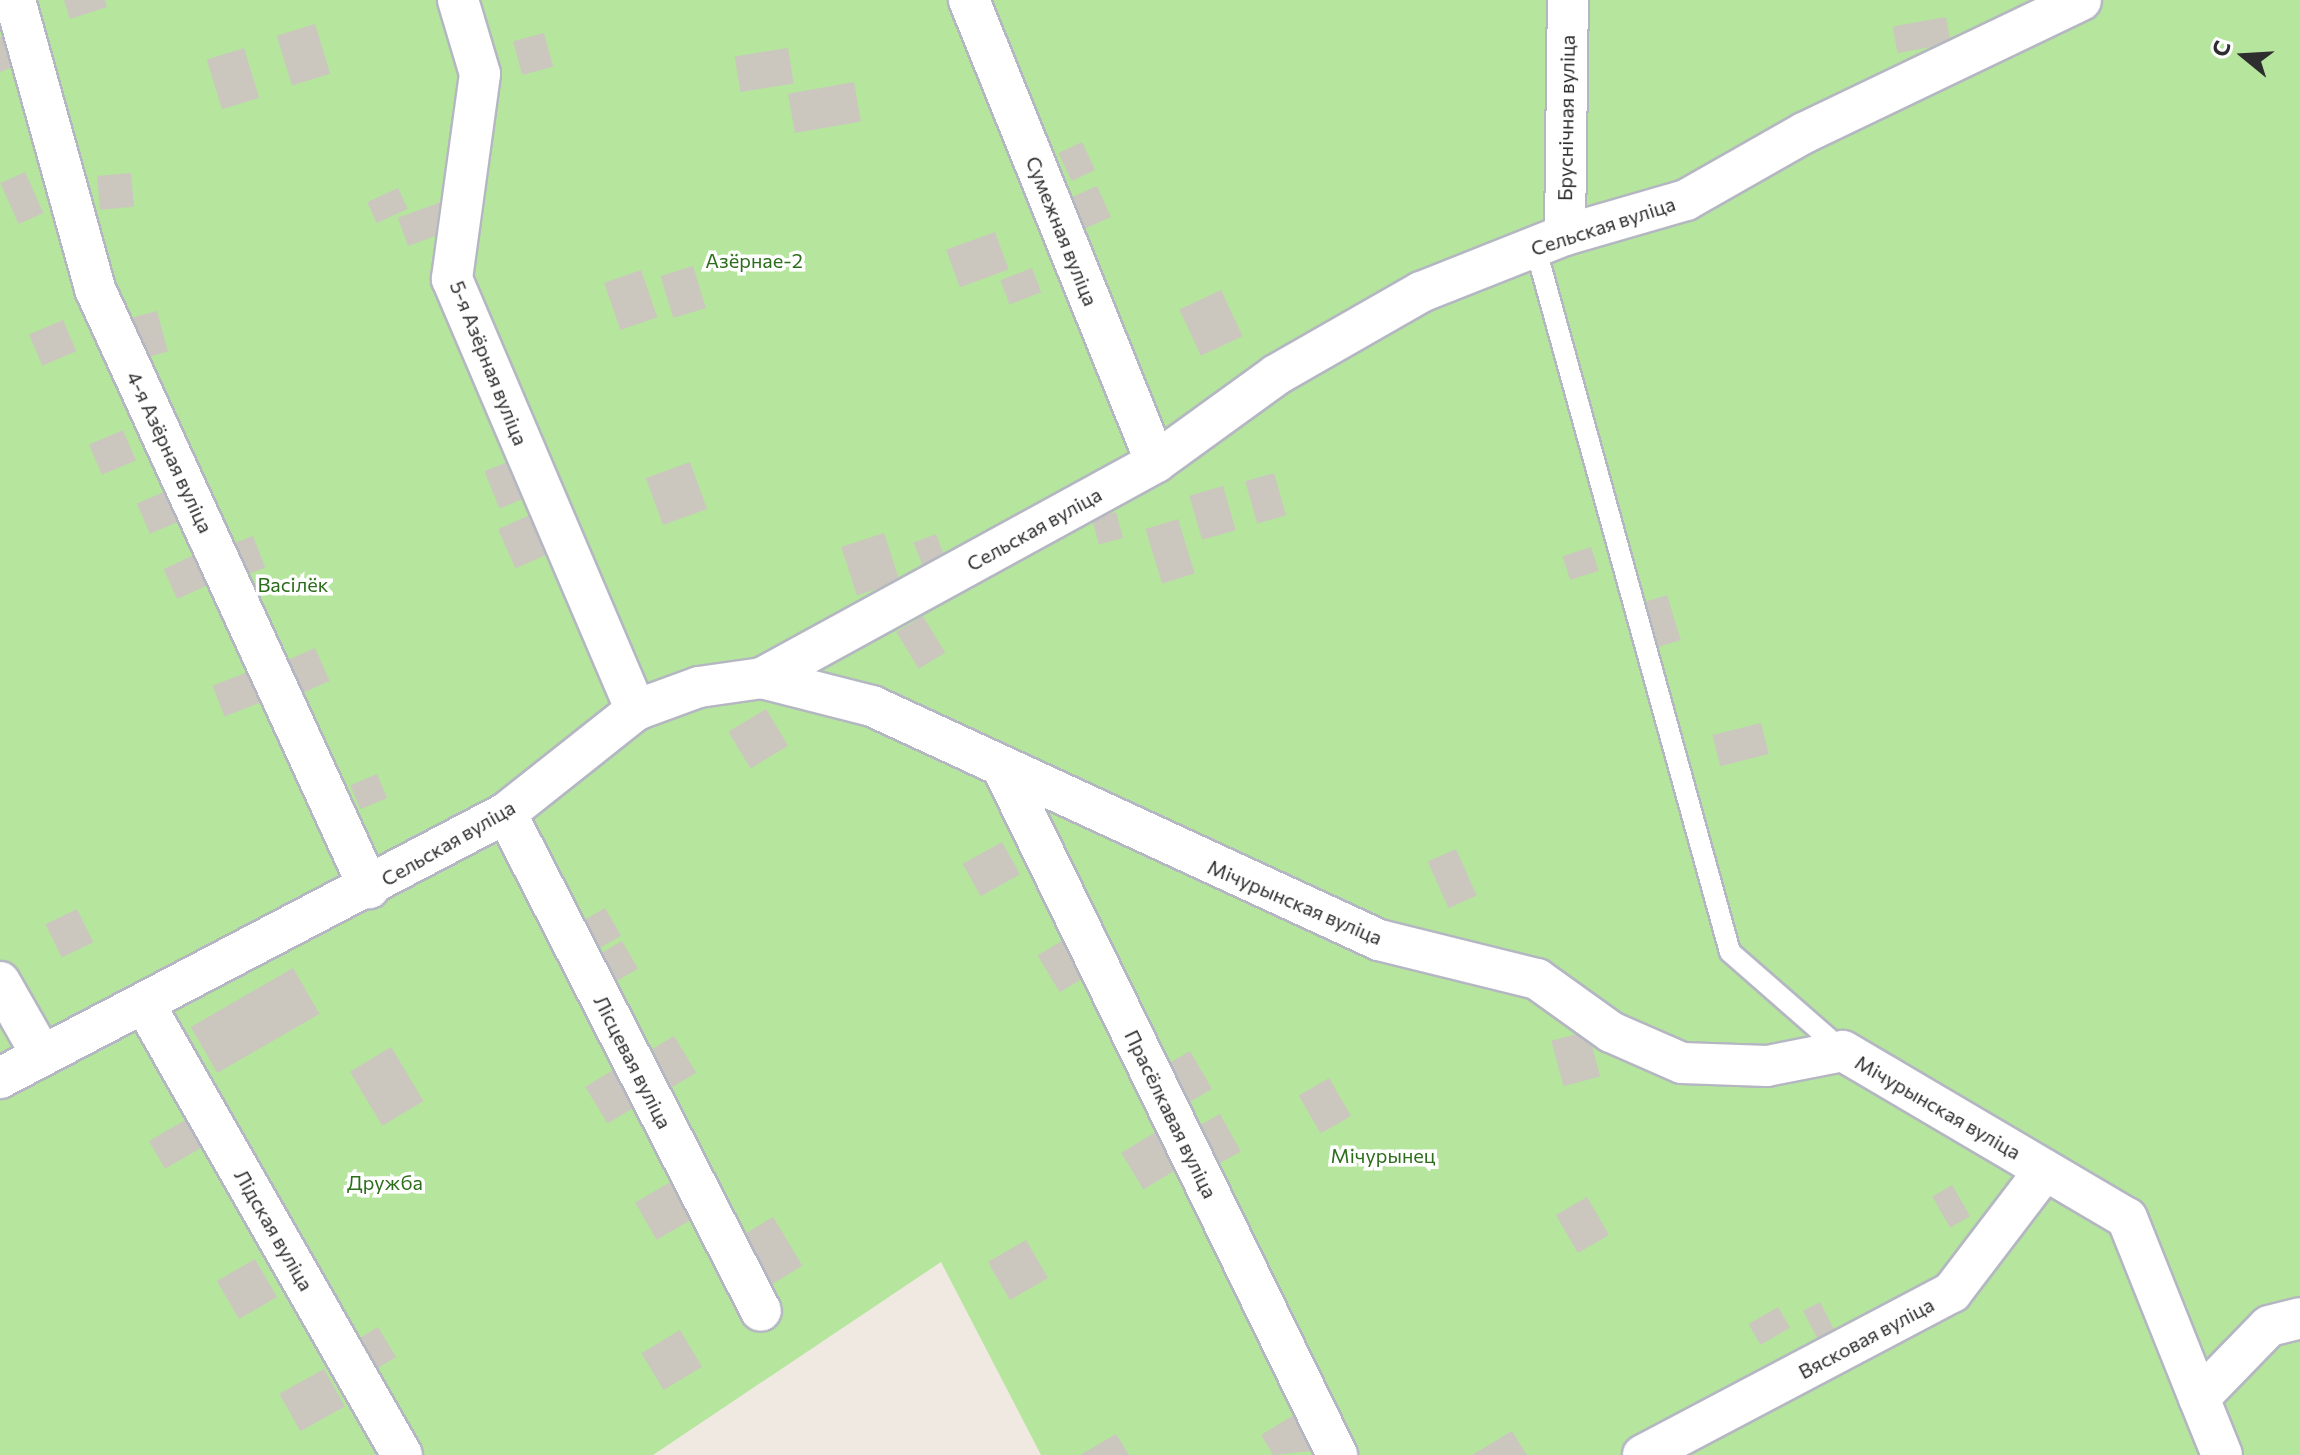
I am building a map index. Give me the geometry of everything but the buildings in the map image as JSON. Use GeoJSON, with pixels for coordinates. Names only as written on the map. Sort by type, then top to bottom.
{"type":"FeatureCollection","features":[{"type":"Feature","properties":{"kind":"street","name":"4-я Азёрная вуліца"},"geometry":{"type":"LineString","coordinates":[[15,0],[95,289],[369,888]]}},
{"type":"Feature","properties":{"kind":"street","name":"5-я Азёрная вуліца"},"geometry":{"type":"LineString","coordinates":[[458,0],[480,74],[452,279],[636,710]]}},
{"type":"Feature","properties":{"kind":"street","name":"Сумежная вуліца"},"geometry":{"type":"LineString","coordinates":[[969,0],[1156,462]]}},
{"type":"Feature","properties":{"kind":"street","name":"Бруснічная вуліца"},"geometry":{"type":"LineString","coordinates":[[1550,241],[1568,0]]}},
{"type":"Feature","properties":{"kind":"street","name":"Сельская вуліца"},"geometry":{"type":"LineString","coordinates":[[0,1078],[41,1054],[145,1005],[369,888],[506,813],[636,710],[699,687],[762,678],[1156,462],[1276,375],[1421,292],[1550,241],[1686,200],[1888,90],[2081,0]]}},
{"type":"Feature","properties":{"kind":"street","name":"Мічурынская вуліца"},"geometry":{"type":"LineString","coordinates":[[762,678],[872,706],[1005,773],[1379,940],[1537,979],[1611,1032],[1682,1063],[1767,1066],[1843,1051],[2127,1218],[2199,1398]]}},
{"type":"Feature","properties":{"kind":"street","name":"Прасёлкавая вуліца"},"geometry":{"type":"LineString","coordinates":[[1005,773],[1337,1455]]}},
{"type":"Feature","properties":{"kind":"street","name":"Лісцевая вуліца"},"geometry":{"type":"LineString","coordinates":[[506,813],[761,1311]]}},
{"type":"Feature","properties":{"kind":"street"},"geometry":{"type":"LineString","coordinates":[[0,982],[41,1054]]}},
{"type":"Feature","properties":{"kind":"street","name":"Лідская вуліца"},"geometry":{"type":"LineString","coordinates":[[145,1005],[402,1455]]}},
{"type":"Feature","properties":{"kind":"street","name":"Вясковая вуліца"},"geometry":{"type":"LineString","coordinates":[[1643,1455],[1952,1292],[2045,1170]]}},
{"type":"Feature","properties":{"kind":"street"},"geometry":{"type":"LineString","coordinates":[[2222,1455],[2199,1398],[2269,1326],[2300,1318]]}},
{"type":"Feature","properties":{"kind":"lane"},"geometry":{"type":"LineString","coordinates":[[1550,241],[1730,952],[1843,1051]]}},
{"type":"Feature","properties":{"kind":"green space"},"geometry":{"type":"Polygon","coordinates":[[[0,0],[2300,0],[2300,1455],[1041,1455],[941,1262],[653,1455],[0,1455],[0,0]]]}},
{"type":"Feature","properties":{"kind":"park label","name":"Азёрнае-2"},"geometry":{"type":"Point","coordinates":[754,260]}},
{"type":"Feature","properties":{"kind":"park label","name":"Васілёк"},"geometry":{"type":"Point","coordinates":[293,584]}},
{"type":"Feature","properties":{"kind":"park label","name":"Мічурынец"},"geometry":{"type":"Point","coordinates":[1383,1155]}},
{"type":"Feature","properties":{"kind":"park label","name":"Дружба"},"geometry":{"type":"Point","coordinates":[385,1182]}}]}
